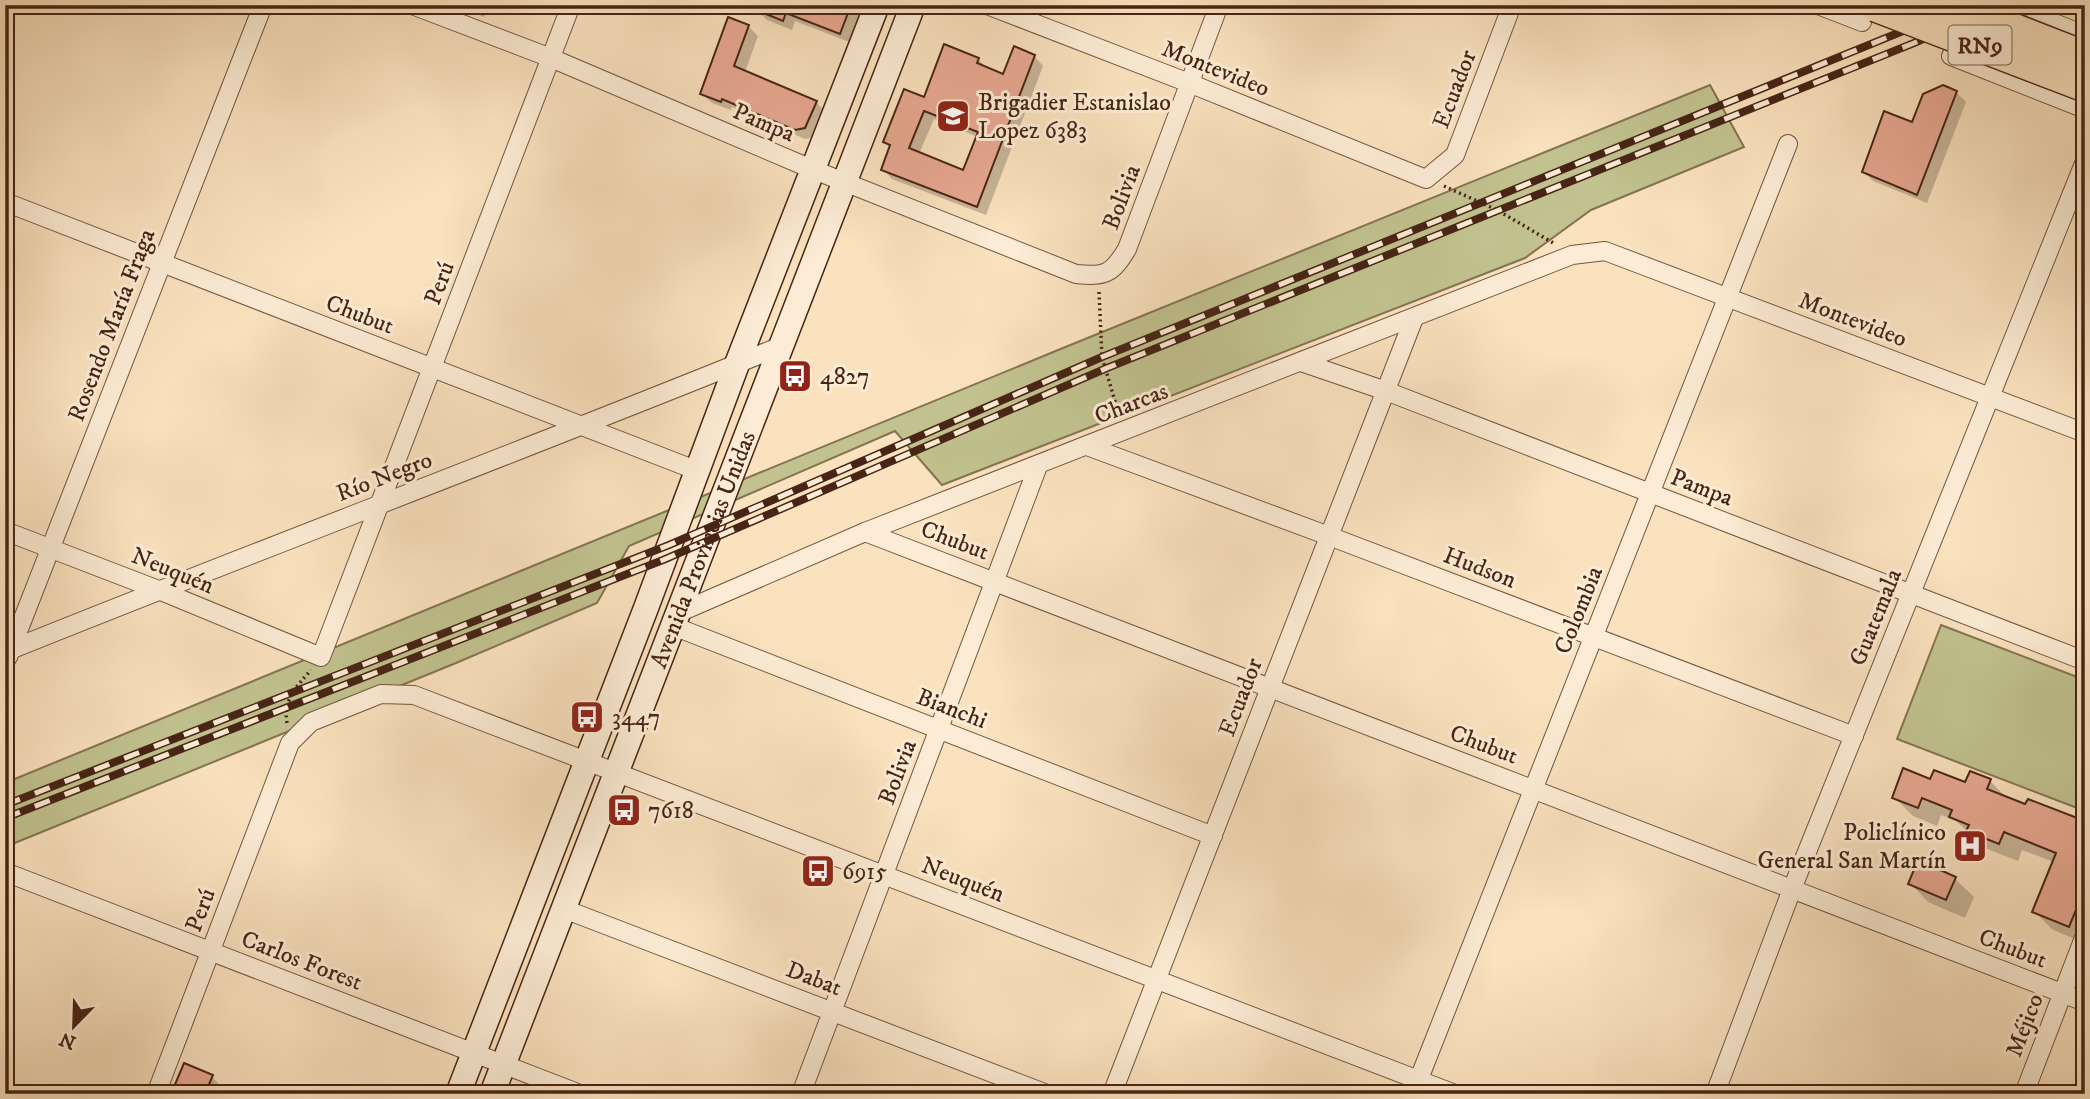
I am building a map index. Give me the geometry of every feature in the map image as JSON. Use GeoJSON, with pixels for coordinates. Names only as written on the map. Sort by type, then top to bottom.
{"type":"FeatureCollection","features":[{"type":"Feature","properties":{"kind":"highway","name":"RN9"},"geometry":{"type":"LineString","coordinates":[[1949,5],[2085,58]]}},
{"type":"Feature","properties":{"kind":"highway","name":"RN9"},"geometry":{"type":"LineString","coordinates":[[1869,14],[2085,85]]}},
{"type":"Feature","properties":{"kind":"main road","name":"Avenida Provincias Unidas"},"geometry":{"type":"LineString","coordinates":[[457,1094],[877,5]]}},
{"type":"Feature","properties":{"kind":"main road","name":"Avenida Provincias Unidas"},"geometry":{"type":"LineString","coordinates":[[492,1094],[913,5]]}},
{"type":"Feature","properties":{"kind":"street","name":"Rosendo María Fraga"},"geometry":{"type":"LineString","coordinates":[[7,655],[263,5]]}},
{"type":"Feature","properties":{"kind":"street","name":"Pampa"},"geometry":{"type":"LineString","coordinates":[[412,5],[551,58],[814,170],[1076,274],[1098,276]]}},
{"type":"Feature","properties":{"kind":"street","name":"Perú"},"geometry":{"type":"LineString","coordinates":[[321,657],[571,5]]}},
{"type":"Feature","properties":{"kind":"street","name":"Montevideo"},"geometry":{"type":"LineString","coordinates":[[987,5],[1426,178]]}},
{"type":"Feature","properties":{"kind":"street","name":"Bolivia"},"geometry":{"type":"LineString","coordinates":[[1098,276],[1116,267],[1128,249],[1219,5]]}},
{"type":"Feature","properties":{"kind":"street","name":"Ecuador"},"geometry":{"type":"LineString","coordinates":[[1426,178],[1455,155],[1512,5]]}},
{"type":"Feature","properties":{"kind":"street"},"geometry":{"type":"LineString","coordinates":[[1829,7],[1869,14]]}},
{"type":"Feature","properties":{"kind":"street"},"geometry":{"type":"LineString","coordinates":[[2036,16],[2085,35]]}},
{"type":"Feature","properties":{"kind":"street"},"geometry":{"type":"LineString","coordinates":[[1951,56],[2085,109]]}},
{"type":"Feature","properties":{"kind":"street","name":"Colombia"},"geometry":{"type":"LineString","coordinates":[[1416,1087],[1788,144]]}},
{"type":"Feature","properties":{"kind":"street","name":"Guatemala"},"geometry":{"type":"LineString","coordinates":[[1715,1094],[1793,889],[2085,160]]}},
{"type":"Feature","properties":{"kind":"street","name":"Chubut"},"geometry":{"type":"LineString","coordinates":[[5,202],[698,471]]}},
{"type":"Feature","properties":{"kind":"street","name":"Montevideo"},"geometry":{"type":"LineString","coordinates":[[1605,251],[2085,433]]}},
{"type":"Feature","properties":{"kind":"street","name":"Charcas"},"geometry":{"type":"LineString","coordinates":[[676,619],[865,532],[1572,255],[1605,251]]}},
{"type":"Feature","properties":{"kind":"street","name":"Ecuador"},"geometry":{"type":"LineString","coordinates":[[1112,1094],[1413,318]]}},
{"type":"Feature","properties":{"kind":"street","name":"Río Negro"},"geometry":{"type":"LineString","coordinates":[[7,655],[381,503],[583,426],[781,346]]}},
{"type":"Feature","properties":{"kind":"street","name":"Pampa"},"geometry":{"type":"LineString","coordinates":[[1301,362],[1386,391],[2085,661]]}},
{"type":"Feature","properties":{"kind":"street","name":"Hudson"},"geometry":{"type":"LineString","coordinates":[[1087,446],[1854,737]]}},
{"type":"Feature","properties":{"kind":"street","name":"Bolivia"},"geometry":{"type":"LineString","coordinates":[[801,1094],[1038,466]]}},
{"type":"Feature","properties":{"kind":"street","name":"Neuquén"},"geometry":{"type":"LineString","coordinates":[[5,531],[321,657]]}},
{"type":"Feature","properties":{"kind":"street","name":"Chubut"},"geometry":{"type":"LineString","coordinates":[[865,532],[2085,1002]]}},
{"type":"Feature","properties":{"kind":"street","name":"Bianchi"},"geometry":{"type":"LineString","coordinates":[[676,619],[939,729],[1213,836]]}},
{"type":"Feature","properties":{"kind":"street","name":"Neuquén"},"geometry":{"type":"LineString","coordinates":[[290,743],[311,722],[381,694],[414,695],[1157,979],[1416,1087],[1455,1094]]}},
{"type":"Feature","properties":{"kind":"street","name":"Perú"},"geometry":{"type":"LineString","coordinates":[[156,1094],[290,743]]}},
{"type":"Feature","properties":{"kind":"street","name":"Carlos Forest"},"geometry":{"type":"LineString","coordinates":[[5,872],[580,1094]]}},
{"type":"Feature","properties":{"kind":"street","name":"Dabat"},"geometry":{"type":"LineString","coordinates":[[564,909],[1047,1094]]}},
{"type":"Feature","properties":{"kind":"street","name":"Méjico"},"geometry":{"type":"LineString","coordinates":[[2024,1094],[2085,935]]}},
{"type":"Feature","properties":{"kind":"path"},"geometry":{"type":"LineString","coordinates":[[1426,178],[1497,210],[1572,255]]}},
{"type":"Feature","properties":{"kind":"path"},"geometry":{"type":"LineString","coordinates":[[1098,276],[1102,356],[1123,432]]}},
{"type":"Feature","properties":{"kind":"path"},"geometry":{"type":"LineString","coordinates":[[290,743],[285,709],[291,692],[321,657]]}},
{"type":"Feature","properties":{"kind":"green space"},"geometry":{"type":"Polygon","coordinates":[[[1710,85],[1744,147],[1591,210],[1525,258],[942,485],[895,431],[629,546],[597,603],[5,847],[5,783],[1710,85]]]}},
{"type":"Feature","properties":{"kind":"green space"},"geometry":{"type":"Polygon","coordinates":[[[1941,625],[2085,680],[2085,811],[1897,739],[1941,625]]]}},
{"type":"Feature","properties":{"kind":"building"},"geometry":{"type":"Polygon","coordinates":[[[744,5],[851,5],[840,34],[786,13],[783,21],[744,5]]]}},
{"type":"Feature","properties":{"kind":"building"},"geometry":{"type":"Polygon","coordinates":[[[728,17],[749,25],[734,66],[817,101],[805,128],[795,130],[722,99],[721,102],[700,94],[728,17]]]}},
{"type":"Feature","properties":{"kind":"building","name":"Brigadier Estanislao Lopez 6383"},"geometry":{"type":"Polygon","coordinates":[[[944,44],[979,58],[977,63],[1003,74],[1014,46],[1035,55],[977,207],[881,170],[890,145],[883,142],[904,89],[924,97],[944,44]],[[924,111],[909,148],[963,170],[978,132],[924,111]]]}},
{"type":"Feature","properties":{"kind":"building"},"geometry":{"type":"Polygon","coordinates":[[[1943,85],[1957,91],[1917,195],[1862,172],[1884,111],[1912,122],[1923,94],[1943,85]]]}},
{"type":"Feature","properties":{"kind":"building"},"geometry":{"type":"Polygon","coordinates":[[[1903,768],[1930,779],[1934,770],[1965,782],[1970,771],[1991,779],[1987,789],[2025,804],[2028,799],[2085,821],[2085,888],[2069,927],[2032,912],[2056,853],[2004,832],[1999,844],[1966,831],[1969,825],[1949,817],[1952,810],[1922,798],[1918,808],[1892,798],[1903,768]]]}},
{"type":"Feature","properties":{"kind":"building"},"geometry":{"type":"Polygon","coordinates":[[[1918,860],[1956,877],[1946,900],[1908,884],[1918,860]]]}},
{"type":"Feature","properties":{"kind":"building"},"geometry":{"type":"Polygon","coordinates":[[[184,1063],[213,1075],[205,1094],[171,1094],[184,1063]]]}},
{"type":"Feature","properties":{"kind":"railway"},"geometry":{"type":"LineString","coordinates":[[5,805],[669,545],[1102,357],[1967,5]]}},
{"type":"Feature","properties":{"kind":"railway"},"geometry":{"type":"LineString","coordinates":[[5,818],[663,560],[1107,368],[1914,43],[2001,5]]}},
{"type":"Feature","properties":{"kind":"place","name":"Brigadier Estanislao Lopez 6383"},"geometry":{"type":"Point","coordinates":[953,116]}},
{"type":"Feature","properties":{"kind":"place","name":"4827"},"geometry":{"type":"Point","coordinates":[795,376]}},
{"type":"Feature","properties":{"kind":"place","name":"3447"},"geometry":{"type":"Point","coordinates":[587,717]}},
{"type":"Feature","properties":{"kind":"place","name":"7618"},"geometry":{"type":"Point","coordinates":[624,810]}},
{"type":"Feature","properties":{"kind":"place","name":"Policlínico General San Martín"},"geometry":{"type":"Point","coordinates":[1970,846]}},
{"type":"Feature","properties":{"kind":"place","name":"6915"},"geometry":{"type":"Point","coordinates":[818,871]}}]}
